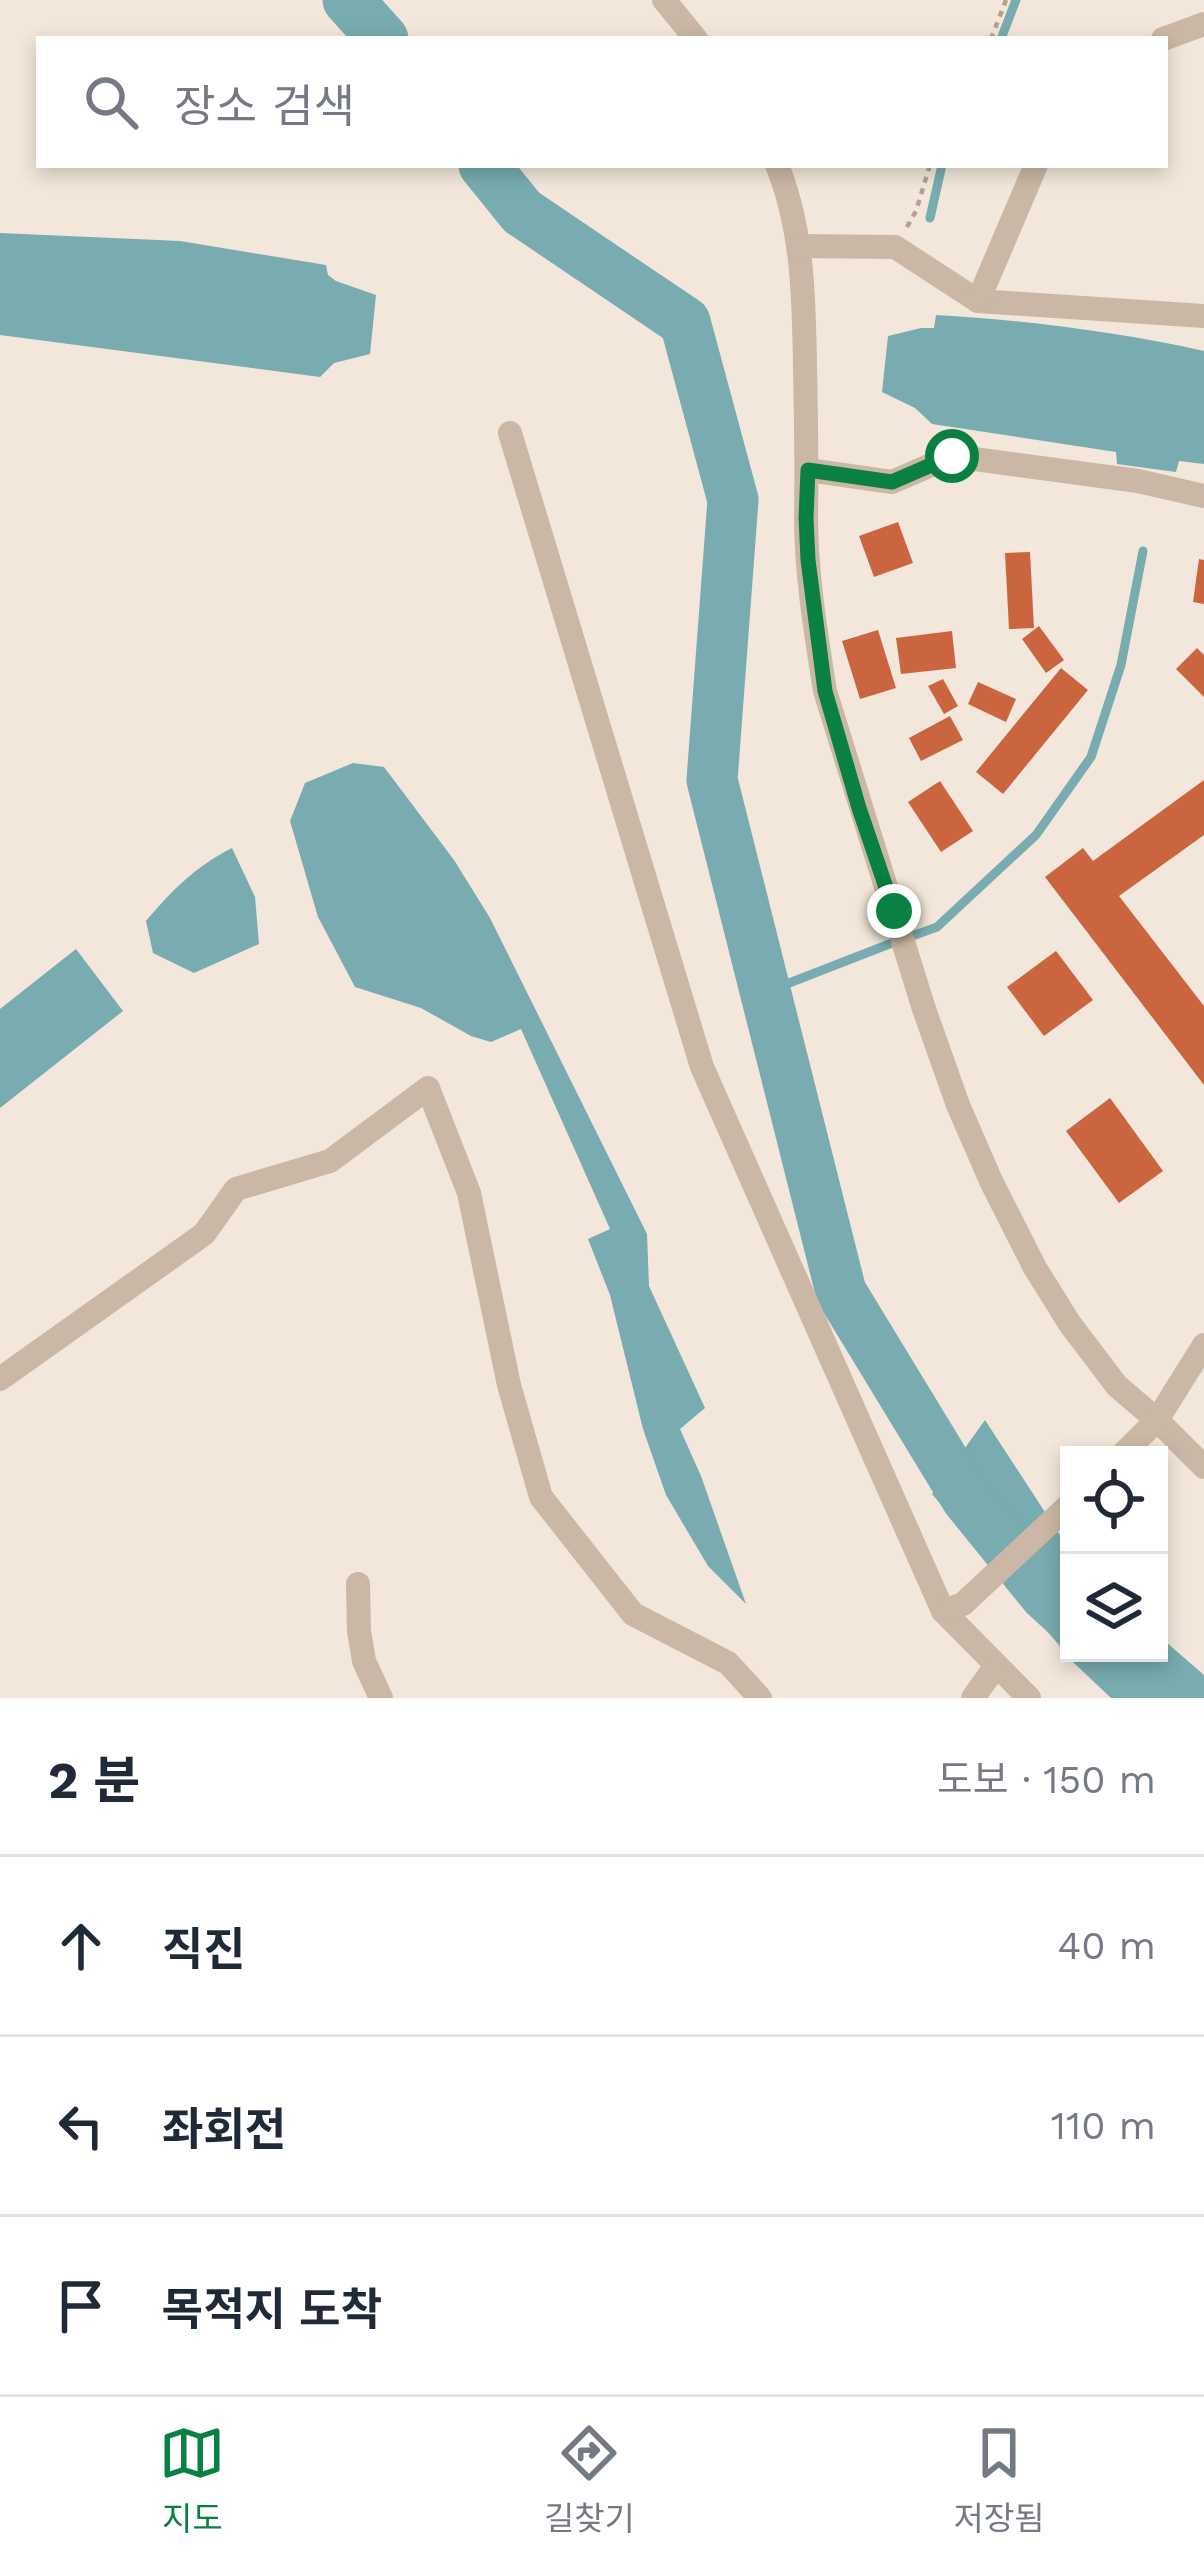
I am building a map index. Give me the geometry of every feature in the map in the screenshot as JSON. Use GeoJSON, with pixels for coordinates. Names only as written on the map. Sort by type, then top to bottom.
{"type":"FeatureCollection","features":[{"type":"Feature","properties":{"kind":"street"},"geometry":{"type":"LineString","coordinates":[[664,0],[694,36]]}},
{"type":"Feature","properties":{"kind":"street"},"geometry":{"type":"LineString","coordinates":[[1168,37],[1204,24]]}},
{"type":"Feature","properties":{"kind":"street"},"geometry":{"type":"LineString","coordinates":[[778,168],[804,290],[808,560],[825,691],[859,808],[958,1105],[1035,1268],[1117,1386],[1204,1467]]}},
{"type":"Feature","properties":{"kind":"street"},"geometry":{"type":"LineString","coordinates":[[978,302],[1035,168]]}},
{"type":"Feature","properties":{"kind":"street"},"geometry":{"type":"LineString","coordinates":[[798,247],[895,247],[978,302],[1204,316]]}},
{"type":"Feature","properties":{"kind":"street"},"geometry":{"type":"LineString","coordinates":[[510,434],[702,1067],[953,1608],[994,1666],[1028,1698]]}},
{"type":"Feature","properties":{"kind":"street"},"geometry":{"type":"LineString","coordinates":[[808,470],[892,482],[952,456],[1138,481],[1204,496]]}},
{"type":"Feature","properties":{"kind":"street"},"geometry":{"type":"LineString","coordinates":[[0,1378],[204,1234],[236,1189],[330,1161],[428,1088],[469,1192],[509,1384],[541,1496],[633,1614],[728,1663],[760,1698]]}},
{"type":"Feature","properties":{"kind":"street"},"geometry":{"type":"LineString","coordinates":[[1131,1446],[1157,1420],[1204,1345]]}},
{"type":"Feature","properties":{"kind":"street"},"geometry":{"type":"LineString","coordinates":[[953,1608],[1060,1513]]}},
{"type":"Feature","properties":{"kind":"street"},"geometry":{"type":"LineString","coordinates":[[358,1584],[364,1661],[381,1698]]}},
{"type":"Feature","properties":{"kind":"street"},"geometry":{"type":"LineString","coordinates":[[976,1697],[994,1666]]}},
{"type":"Feature","properties":{"kind":"path"},"geometry":{"type":"LineString","coordinates":[[992,36],[1006,0]]}},
{"type":"Feature","properties":{"kind":"path"},"geometry":{"type":"LineString","coordinates":[[895,247],[916,212],[929,168]]}},
{"type":"Feature","properties":{"kind":"water"},"geometry":{"type":"Polygon","coordinates":[[[0,233],[180,241],[326,265],[328,275],[336,281],[376,295],[370,354],[334,363],[320,377],[0,335],[0,233]]]}},
{"type":"Feature","properties":{"kind":"water"},"geometry":{"type":"Polygon","coordinates":[[[936,315],[1071,328],[1204,351],[1204,464],[1179,461],[1176,472],[1117,464],[1116,452],[932,424],[915,408],[882,392],[888,336],[934,328],[936,315]]]}},
{"type":"Feature","properties":{"kind":"water"},"geometry":{"type":"Polygon","coordinates":[[[353,763],[384,767],[454,860],[490,918],[647,1234],[649,1286],[705,1408],[680,1429],[746,1604],[708,1566],[666,1495],[643,1429],[610,1295],[588,1239],[610,1229],[521,1029],[491,1042],[421,1008],[355,987],[318,917],[290,821],[305,783],[353,763]]]}},
{"type":"Feature","properties":{"kind":"water"},"geometry":{"type":"Polygon","coordinates":[[[232,848],[255,897],[259,944],[194,973],[153,953],[146,921],[185,880],[232,848]]]}},
{"type":"Feature","properties":{"kind":"water"},"geometry":{"type":"Polygon","coordinates":[[[76,949],[123,1011],[0,1108],[0,1009],[76,949]]]}},
{"type":"Feature","properties":{"kind":"water"},"geometry":{"type":"Polygon","coordinates":[[[985,1420],[1060,1535],[1060,1646],[932,1494],[985,1420]]]}},
{"type":"Feature","properties":{"kind":"water"},"geometry":{"type":"Polygon","coordinates":[[[1168,1644],[1204,1675],[1204,1698],[1111,1698],[1074,1663],[1168,1662],[1168,1644]]]}},
{"type":"Feature","properties":{"kind":"building"},"geometry":{"type":"Polygon","coordinates":[[[898,522],[913,563],[874,577],[859,536],[898,522]]]}},
{"type":"Feature","properties":{"kind":"building"},"geometry":{"type":"Polygon","coordinates":[[[1030,552],[1034,628],[1009,629],[1005,553],[1030,552]]]}},
{"type":"Feature","properties":{"kind":"building"},"geometry":{"type":"Polygon","coordinates":[[[1199,559],[1204,560],[1204,604],[1193,602],[1199,559]]]}},
{"type":"Feature","properties":{"kind":"building"},"geometry":{"type":"Polygon","coordinates":[[[1039,626],[1064,660],[1046,673],[1022,639],[1039,626]]]}},
{"type":"Feature","properties":{"kind":"building"},"geometry":{"type":"Polygon","coordinates":[[[878,630],[896,688],[860,699],[842,641],[878,630]]]}},
{"type":"Feature","properties":{"kind":"building"},"geometry":{"type":"Polygon","coordinates":[[[952,631],[956,668],[901,674],[896,638],[952,631]]]}},
{"type":"Feature","properties":{"kind":"building"},"geometry":{"type":"Polygon","coordinates":[[[1197,648],[1204,655],[1204,697],[1176,669],[1197,648]]]}},
{"type":"Feature","properties":{"kind":"building"},"geometry":{"type":"Polygon","coordinates":[[[1061,668],[1088,690],[1003,794],[976,772],[1061,668]]]}},
{"type":"Feature","properties":{"kind":"building"},"geometry":{"type":"Polygon","coordinates":[[[943,679],[958,706],[944,714],[928,686],[943,679]]]}},
{"type":"Feature","properties":{"kind":"building"},"geometry":{"type":"Polygon","coordinates":[[[978,682],[1016,699],[1006,722],[968,704],[978,682]]]}},
{"type":"Feature","properties":{"kind":"building"},"geometry":{"type":"Polygon","coordinates":[[[950,716],[963,740],[921,761],[909,738],[950,716]]]}},
{"type":"Feature","properties":{"kind":"building"},"geometry":{"type":"Polygon","coordinates":[[[1204,780],[1204,835],[1119,896],[1204,1006],[1204,1085],[1045,877],[1083,848],[1093,861],[1204,780]]]}},
{"type":"Feature","properties":{"kind":"building"},"geometry":{"type":"Polygon","coordinates":[[[940,781],[973,831],[941,852],[908,802],[940,781]]]}},
{"type":"Feature","properties":{"kind":"building"},"geometry":{"type":"Polygon","coordinates":[[[1056,951],[1093,1000],[1044,1036],[1007,987],[1056,951]]]}},
{"type":"Feature","properties":{"kind":"building"},"geometry":{"type":"Polygon","coordinates":[[[1110,1098],[1163,1171],[1119,1203],[1066,1131],[1110,1098]]]}},
{"type":"Feature","properties":{"kind":"waterway"},"geometry":{"type":"LineString","coordinates":[[348,0],[380,36]]}},
{"type":"Feature","properties":{"kind":"waterway"},"geometry":{"type":"LineString","coordinates":[[1002,36],[1016,0]]}},
{"type":"Feature","properties":{"kind":"waterway"},"geometry":{"type":"LineString","coordinates":[[486,168],[522,212],[685,322],[733,500],[712,780],[841,1292],[967,1499],[1060,1609]]}},
{"type":"Feature","properties":{"kind":"waterway"},"geometry":{"type":"LineString","coordinates":[[930,218],[941,168]]}},
{"type":"Feature","properties":{"kind":"waterway"},"geometry":{"type":"LineString","coordinates":[[915,935],[937,927],[1036,835],[1091,757],[1121,665],[1143,551]]}},
{"type":"Feature","properties":{"kind":"waterway"},"geometry":{"type":"LineString","coordinates":[[766,992],[892,943]]}},
{"type":"Feature","properties":{"kind":"route"},"geometry":{"type":"LineString","coordinates":[[894,911],[825,691],[808,560],[808,470],[892,482],[952,456]]}}]}
